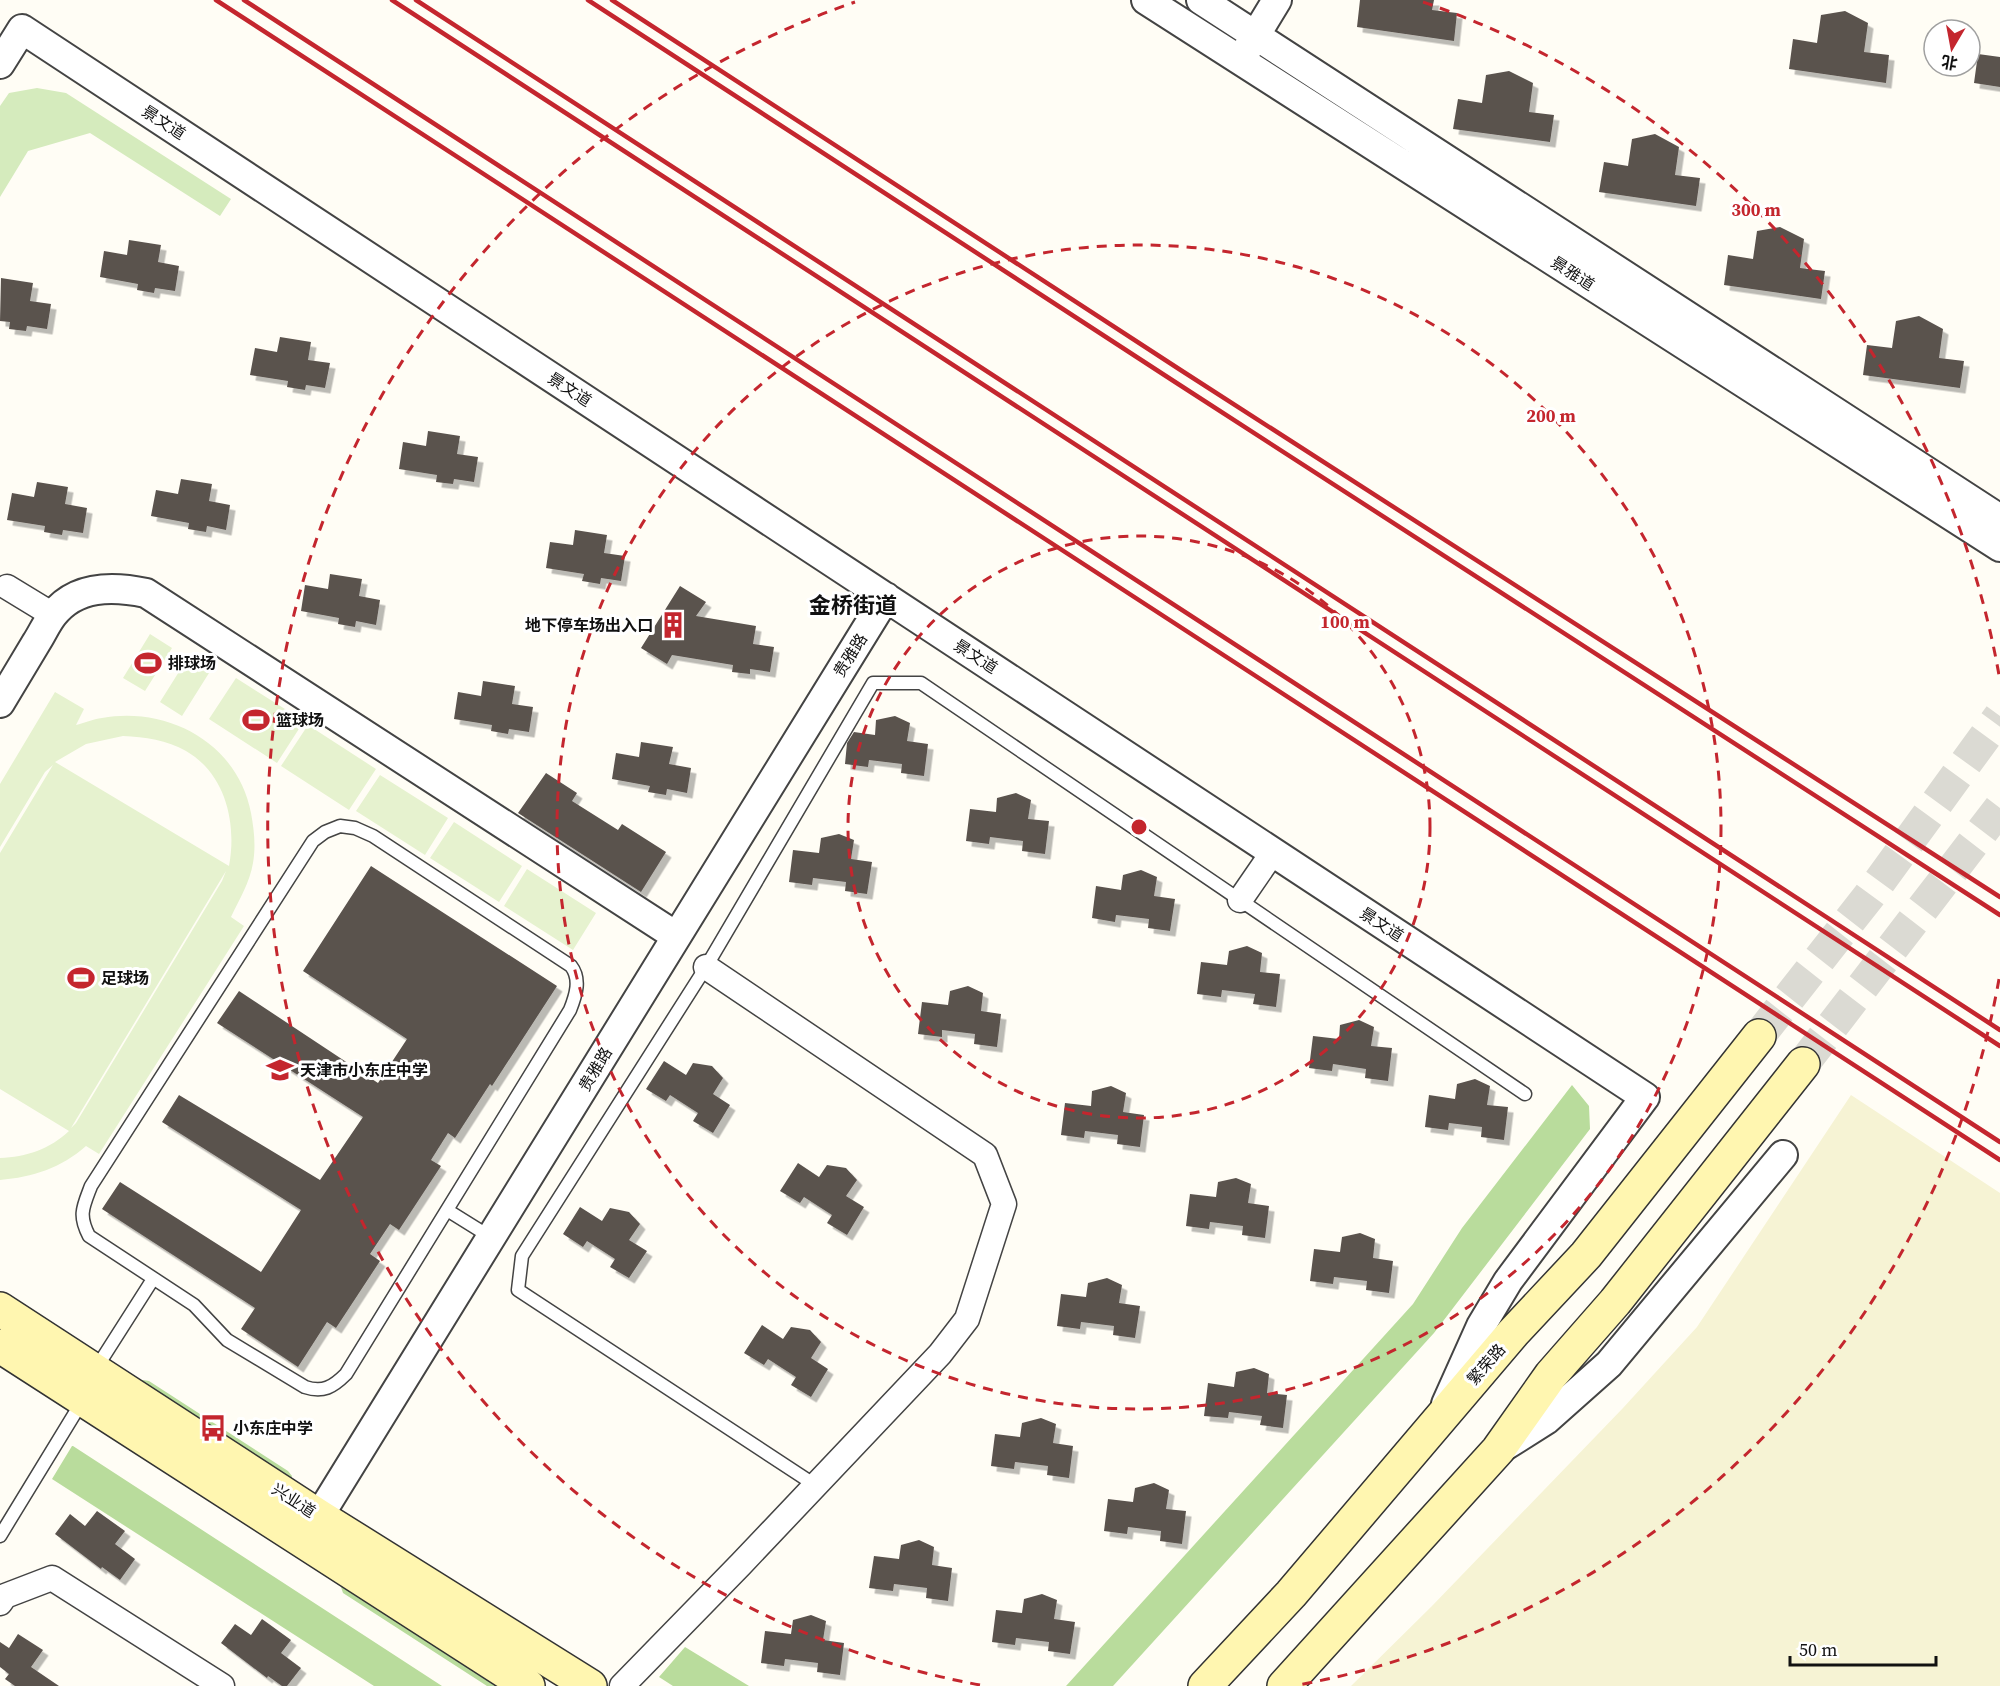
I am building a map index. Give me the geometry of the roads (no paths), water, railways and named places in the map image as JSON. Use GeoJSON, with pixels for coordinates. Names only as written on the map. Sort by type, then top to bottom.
{"type":"FeatureCollection","features":[{"type":"Feature","properties":{"kind":"main road","name":"繁荣路"},"geometry":{"type":"LineString","coordinates":[[1205,1686],[1291,1594],[1514,1333],[1586,1254],[1759,1035]]}},
{"type":"Feature","properties":{"kind":"main road"},"geometry":{"type":"LineString","coordinates":[[1284,1686],[1498,1450],[1551,1375],[1614,1302],[1803,1064]]}},
{"type":"Feature","properties":{"kind":"main road","name":"兴业道"},"geometry":{"type":"LineString","coordinates":[[0,1310],[89,1385],[312,1529],[528,1686]]}},
{"type":"Feature","properties":{"kind":"main road","name":"兴业道"},"geometry":{"type":"LineString","coordinates":[[0,1346],[89,1385]]}},
{"type":"Feature","properties":{"kind":"main road","name":"兴业道"},"geometry":{"type":"LineString","coordinates":[[312,1529],[590,1686]]}},
{"type":"Feature","properties":{"kind":"street","name":"景雅道"},"geometry":{"type":"LineString","coordinates":[[1146,0],[2000,547]]}},
{"type":"Feature","properties":{"kind":"street"},"geometry":{"type":"LineString","coordinates":[[1240,60],[1277,0]]}},
{"type":"Feature","properties":{"kind":"street","name":"景雅道"},"geometry":{"type":"LineString","coordinates":[[1214,4],[1255,36],[2000,519]]}},
{"type":"Feature","properties":{"kind":"street"},"geometry":{"type":"LineString","coordinates":[[1202,35],[1214,4]]}},
{"type":"Feature","properties":{"kind":"street","name":"景文道"},"geometry":{"type":"LineString","coordinates":[[0,64],[22,28],[1645,1097],[1508,1281],[1481,1326],[1440,1419]]}},
{"type":"Feature","properties":{"kind":"street"},"geometry":{"type":"LineString","coordinates":[[7,587],[53,615]]}},
{"type":"Feature","properties":{"kind":"street"},"geometry":{"type":"LineString","coordinates":[[0,703],[53,615],[69,600],[101,588],[127,589],[146,593],[676,936]]}},
{"type":"Feature","properties":{"kind":"street","name":"贵雅路"},"geometry":{"type":"LineString","coordinates":[[312,1529],[886,597]]}},
{"type":"Feature","properties":{"kind":"street"},"geometry":{"type":"LineString","coordinates":[[1240,900],[1273,852]]}},
{"type":"Feature","properties":{"kind":"street"},"geometry":{"type":"LineString","coordinates":[[622,1686],[940,1354],[967,1319],[1004,1204],[986,1155],[706,967]]}},
{"type":"Feature","properties":{"kind":"street"},"geometry":{"type":"LineString","coordinates":[[1498,1450],[1546,1420],[1610,1364],[1783,1155]]}},
{"type":"Feature","properties":{"kind":"street"},"geometry":{"type":"LineString","coordinates":[[0,1603],[4,1596],[52,1578],[222,1686]]}},
{"type":"Feature","properties":{"kind":"lane"},"geometry":{"type":"LineString","coordinates":[[815,1485],[519,1290],[522,1257],[706,967],[873,684],[921,683],[1525,1094]]}},
{"type":"Feature","properties":{"kind":"lane"},"geometry":{"type":"LineString","coordinates":[[340,826],[355,828],[373,836],[571,966],[576,972],[575,998],[570,1010],[447,1210],[346,1374],[328,1389],[316,1391],[305,1387],[227,1340],[194,1305],[89,1236],[82,1223],[82,1209],[91,1186],[313,841],[340,826]]}},
{"type":"Feature","properties":{"kind":"lane"},"geometry":{"type":"LineString","coordinates":[[447,1210],[492,1238]]}},
{"type":"Feature","properties":{"kind":"lane"},"geometry":{"type":"LineString","coordinates":[[0,1536],[153,1279]]}},
{"type":"Feature","properties":{"kind":"tunnel"},"geometry":{"type":"LineString","coordinates":[[1759,1036],[1869,896],[2000,716]]}},
{"type":"Feature","properties":{"kind":"tunnel"},"geometry":{"type":"LineString","coordinates":[[1803,1064],[2000,808]]}},
{"type":"Feature","properties":{"kind":"railway"},"geometry":{"type":"LineString","coordinates":[[216,0],[2000,1160]]}},
{"type":"Feature","properties":{"kind":"railway"},"geometry":{"type":"LineString","coordinates":[[244,0],[2000,1142]]}},
{"type":"Feature","properties":{"kind":"railway"},"geometry":{"type":"LineString","coordinates":[[392,0],[2000,1046]]}},
{"type":"Feature","properties":{"kind":"railway"},"geometry":{"type":"LineString","coordinates":[[416,0],[2000,1030]]}},
{"type":"Feature","properties":{"kind":"railway"},"geometry":{"type":"LineString","coordinates":[[588,0],[2000,915]]}},
{"type":"Feature","properties":{"kind":"railway"},"geometry":{"type":"LineString","coordinates":[[612,0],[1179,369],[2000,897]]}},
{"type":"Feature","properties":{"kind":"place","name":"地下停车场出入口"},"geometry":{"type":"Point","coordinates":[673,625]}},
{"type":"Feature","properties":{"kind":"place","name":"排球场"},"geometry":{"type":"Point","coordinates":[148,663]}},
{"type":"Feature","properties":{"kind":"place","name":"篮球场"},"geometry":{"type":"Point","coordinates":[256,720]}},
{"type":"Feature","properties":{"kind":"place","name":"足球场"},"geometry":{"type":"Point","coordinates":[81,978]}},
{"type":"Feature","properties":{"kind":"place","name":"天津市小东庄中学"},"geometry":{"type":"Point","coordinates":[280,1070]}},
{"type":"Feature","properties":{"kind":"place","name":"小东庄中学"},"geometry":{"type":"Point","coordinates":[213,1428]}},
{"type":"Feature","properties":{"kind":"district","name":"金桥街道"},"geometry":{"type":"Point","coordinates":[853,605]}}]}
